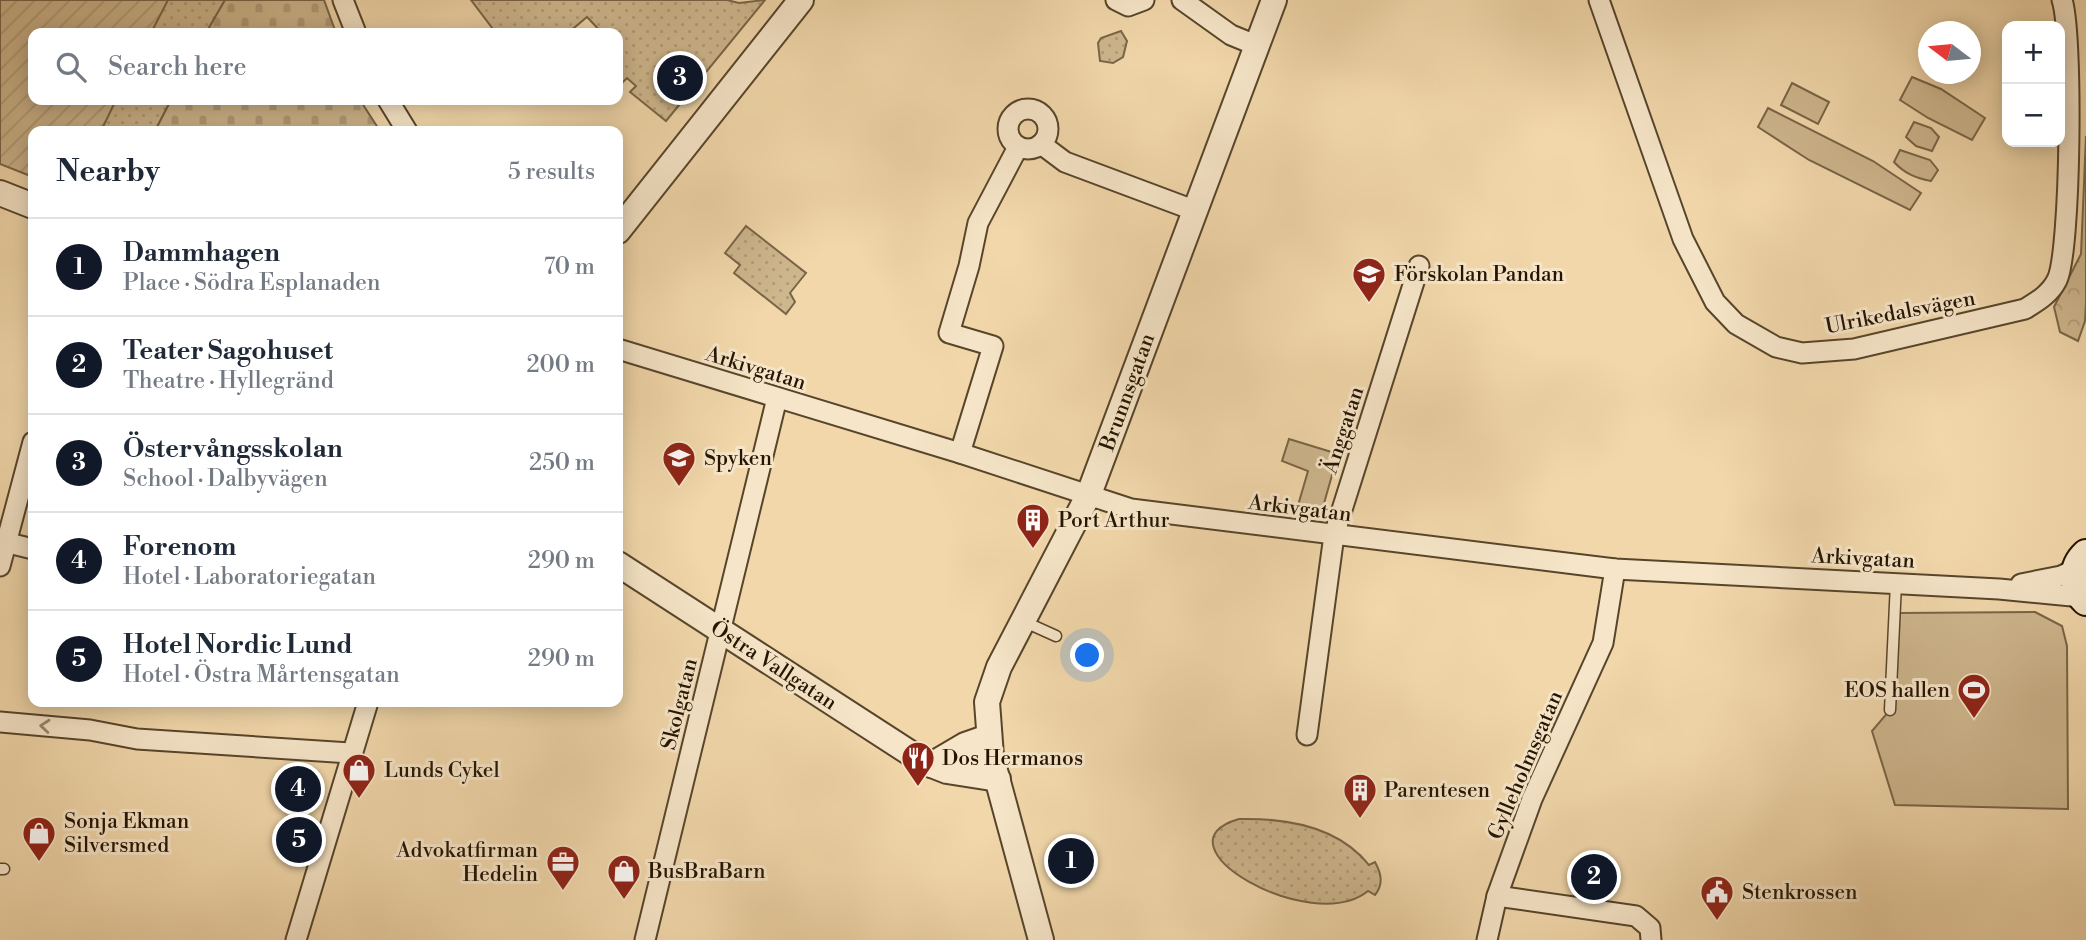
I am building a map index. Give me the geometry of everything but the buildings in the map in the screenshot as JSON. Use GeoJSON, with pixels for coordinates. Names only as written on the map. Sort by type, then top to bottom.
{"type":"FeatureCollection","features":[{"type":"Feature","properties":{"kind":"main road"},"geometry":{"type":"LineString","coordinates":[[2081,561],[2075,579],[2084,599]]}},
{"type":"Feature","properties":{"kind":"street"},"geometry":{"type":"LineString","coordinates":[[343,0],[354,28]]}},
{"type":"Feature","properties":{"kind":"street"},"geometry":{"type":"LineString","coordinates":[[623,225],[801,0]]}},
{"type":"Feature","properties":{"kind":"street"},"geometry":{"type":"LineString","coordinates":[[1116,0],[1128,6],[1144,0]]}},
{"type":"Feature","properties":{"kind":"street"},"geometry":{"type":"LineString","coordinates":[[1182,0],[1231,35],[1258,46]]}},
{"type":"Feature","properties":{"kind":"street","name":"Brunnsgatan"},"geometry":{"type":"LineString","coordinates":[[1041,940],[988,737],[987,702],[991,685],[1089,494],[1274,0]]}},
{"type":"Feature","properties":{"kind":"street","name":"Ulrikedalsvägen"},"geometry":{"type":"LineString","coordinates":[[1599,0],[1683,239],[1714,302],[1753,336],[1802,354],[1854,349],[2025,309],[2045,296],[2058,278],[2065,223],[2070,46],[2062,0]]}},
{"type":"Feature","properties":{"kind":"street"},"geometry":{"type":"LineString","coordinates":[[391,105],[404,126]]}},
{"type":"Feature","properties":{"kind":"street"},"geometry":{"type":"LineString","coordinates":[[1021,109],[1036,110],[1046,120],[1048,134],[1041,144],[1034,149],[1018,147],[1009,138],[1007,124],[1021,109]]}},
{"type":"Feature","properties":{"kind":"street"},"geometry":{"type":"LineString","coordinates":[[1041,144],[1065,162],[1196,211]]}},
{"type":"Feature","properties":{"kind":"street"},"geometry":{"type":"LineString","coordinates":[[960,453],[993,346],[949,333],[970,266],[978,223],[1018,147]]}},
{"type":"Feature","properties":{"kind":"street"},"geometry":{"type":"LineString","coordinates":[[0,193],[28,204]]}},
{"type":"Feature","properties":{"kind":"street","name":"Änggatan"},"geometry":{"type":"LineString","coordinates":[[1307,735],[1334,535],[1419,266]]}},
{"type":"Feature","properties":{"kind":"street","name":"Arkivgatan"},"geometry":{"type":"LineString","coordinates":[[623,351],[960,453],[1131,509],[1615,569],[1999,589],[2084,599]]}},
{"type":"Feature","properties":{"kind":"street","name":"Skolgatan"},"geometry":{"type":"LineString","coordinates":[[645,940],[777,398]]}},
{"type":"Feature","properties":{"kind":"street"},"geometry":{"type":"LineString","coordinates":[[0,566],[3,541],[28,458]]}},
{"type":"Feature","properties":{"kind":"street"},"geometry":{"type":"LineString","coordinates":[[3,541],[28,548]]}},
{"type":"Feature","properties":{"kind":"street","name":"Arkivgatan"},"geometry":{"type":"LineString","coordinates":[[1999,589],[2061,576],[2081,561]]}},
{"type":"Feature","properties":{"kind":"street","name":"Östra Vallgatan"},"geometry":{"type":"LineString","coordinates":[[623,567],[931,765],[974,777],[998,779]]}},
{"type":"Feature","properties":{"kind":"street","name":"Gylleholmsgatan"},"geometry":{"type":"LineString","coordinates":[[1487,940],[1497,896],[1532,799],[1602,643],[1615,569]]}},
{"type":"Feature","properties":{"kind":"street"},"geometry":{"type":"LineString","coordinates":[[296,940],[350,753],[366,707]]}},
{"type":"Feature","properties":{"kind":"street"},"geometry":{"type":"LineString","coordinates":[[0,722],[90,730],[137,739],[350,753]]}},
{"type":"Feature","properties":{"kind":"street"},"geometry":{"type":"LineString","coordinates":[[931,765],[965,745],[988,737]]}},
{"type":"Feature","properties":{"kind":"street"},"geometry":{"type":"LineString","coordinates":[[1497,896],[1636,916],[1650,928],[1651,940]]}},
{"type":"Feature","properties":{"kind":"lane"},"geometry":{"type":"LineString","coordinates":[[1890,710],[1896,583]]}},
{"type":"Feature","properties":{"kind":"lane"},"geometry":{"type":"LineString","coordinates":[[1023,621],[1056,636]]}},
{"type":"Feature","properties":{"kind":"green space"},"geometry":{"type":"Polygon","coordinates":[[[0,0],[168,0],[154,28],[28,28],[28,105],[114,105],[103,126],[28,126],[28,175],[0,164],[0,0]]]}},
{"type":"Feature","properties":{"kind":"green space"},"geometry":{"type":"Polygon","coordinates":[[[131,0],[225,0],[209,28],[122,28],[131,0]]]}},
{"type":"Feature","properties":{"kind":"green space"},"geometry":{"type":"Polygon","coordinates":[[[225,0],[324,0],[334,28],[209,28],[225,0]]]}},
{"type":"Feature","properties":{"kind":"green space"},"geometry":{"type":"Polygon","coordinates":[[[471,0],[727,0],[739,3],[765,0],[666,121],[630,92],[636,86],[627,78],[623,82],[623,28],[597,28],[587,17],[574,28],[492,28],[471,0]]]}},
{"type":"Feature","properties":{"kind":"green space"},"geometry":{"type":"Polygon","coordinates":[[[1121,31],[1127,41],[1123,57],[1113,63],[1100,61],[1098,43],[1101,38],[1121,31]]]}},
{"type":"Feature","properties":{"kind":"green space"},"geometry":{"type":"Polygon","coordinates":[[[1912,77],[1918,79],[1918,84],[1929,84],[1941,89],[1985,118],[1972,140],[1928,118],[1900,100],[1912,77]]]}},
{"type":"Feature","properties":{"kind":"green space"},"geometry":{"type":"Polygon","coordinates":[[[1792,83],[1829,102],[1818,124],[1781,105],[1792,83]]]}},
{"type":"Feature","properties":{"kind":"green space"},"geometry":{"type":"Polygon","coordinates":[[[86,105],[168,105],[158,126],[69,126],[86,105]]]}},
{"type":"Feature","properties":{"kind":"green space"},"geometry":{"type":"Polygon","coordinates":[[[168,105],[363,105],[377,126],[158,126],[168,105]]]}},
{"type":"Feature","properties":{"kind":"green space"},"geometry":{"type":"Polygon","coordinates":[[[1768,108],[1873,161],[1921,193],[1910,210],[1809,160],[1758,127],[1768,108]]]}},
{"type":"Feature","properties":{"kind":"green space"},"geometry":{"type":"Polygon","coordinates":[[[1914,122],[1931,128],[1939,137],[1932,151],[1916,146],[1906,137],[1914,122]]]}},
{"type":"Feature","properties":{"kind":"green space"},"geometry":{"type":"Polygon","coordinates":[[[2086,136],[2086,302],[2085,321],[2078,341],[2060,332],[2054,307],[2081,254],[2086,136]]]}},
{"type":"Feature","properties":{"kind":"green space"},"geometry":{"type":"Polygon","coordinates":[[[1900,150],[1930,160],[1938,170],[1931,181],[1911,175],[1894,162],[1900,150]]]}},
{"type":"Feature","properties":{"kind":"green space"},"geometry":{"type":"Polygon","coordinates":[[[746,226],[806,273],[790,293],[795,302],[786,314],[734,273],[740,265],[725,253],[746,226]]]}},
{"type":"Feature","properties":{"kind":"green space"},"geometry":{"type":"Polygon","coordinates":[[[1289,439],[1338,454],[1321,514],[1302,512],[1299,502],[1308,471],[1282,461],[1289,439]]]}},
{"type":"Feature","properties":{"kind":"green space","name":"EOS hallen"},"geometry":{"type":"Polygon","coordinates":[[[2035,612],[2062,626],[2067,646],[2068,809],[1895,805],[1872,731],[1890,710],[1890,620],[1899,613],[2035,612]]]}},
{"type":"Feature","properties":{"kind":"green space"},"geometry":{"type":"Polygon","coordinates":[[[1239,819],[1292,823],[1310,827],[1342,841],[1369,865],[1375,862],[1381,878],[1378,891],[1375,895],[1368,891],[1342,902],[1311,903],[1279,895],[1249,882],[1226,865],[1214,847],[1217,831],[1239,819]]]}},
{"type":"Feature","properties":{"kind":"place","name":"Östervångsskolan"},"geometry":{"type":"Point","coordinates":[680,78]}},
{"type":"Feature","properties":{"kind":"place","name":"Förskolan Pandan"},"geometry":{"type":"Point","coordinates":[1369,304]}},
{"type":"Feature","properties":{"kind":"place","name":"Spyken"},"geometry":{"type":"Point","coordinates":[679,488]}},
{"type":"Feature","properties":{"kind":"place","name":"Port Arthur"},"geometry":{"type":"Point","coordinates":[1033,550]}},
{"type":"Feature","properties":{"kind":"place","name":"EOS hallen"},"geometry":{"type":"Point","coordinates":[1974,720]}},
{"type":"Feature","properties":{"kind":"place","name":"Dos Hermanos"},"geometry":{"type":"Point","coordinates":[918,788]}},
{"type":"Feature","properties":{"kind":"place","name":"Forenom"},"geometry":{"type":"Point","coordinates":[298,789]}},
{"type":"Feature","properties":{"kind":"place","name":"Lunds Cykel"},"geometry":{"type":"Point","coordinates":[359,800]}},
{"type":"Feature","properties":{"kind":"place","name":"Parentesen"},"geometry":{"type":"Point","coordinates":[1360,820]}},
{"type":"Feature","properties":{"kind":"place","name":"Hotel Nordic Lund"},"geometry":{"type":"Point","coordinates":[299,840]}},
{"type":"Feature","properties":{"kind":"place","name":"Dammhagen"},"geometry":{"type":"Point","coordinates":[1071,861]}},
{"type":"Feature","properties":{"kind":"place","name":"Sonja Ekman Silversmed"},"geometry":{"type":"Point","coordinates":[39,863]}},
{"type":"Feature","properties":{"kind":"place","name":"Teater Sagohuset"},"geometry":{"type":"Point","coordinates":[1594,877]}},
{"type":"Feature","properties":{"kind":"place","name":"Advokatfirman Hedelin"},"geometry":{"type":"Point","coordinates":[563,892]}},
{"type":"Feature","properties":{"kind":"place","name":"BusBraBarn"},"geometry":{"type":"Point","coordinates":[624,901]}},
{"type":"Feature","properties":{"kind":"place","name":"Stenkrossen"},"geometry":{"type":"Point","coordinates":[1717,922]}}]}
